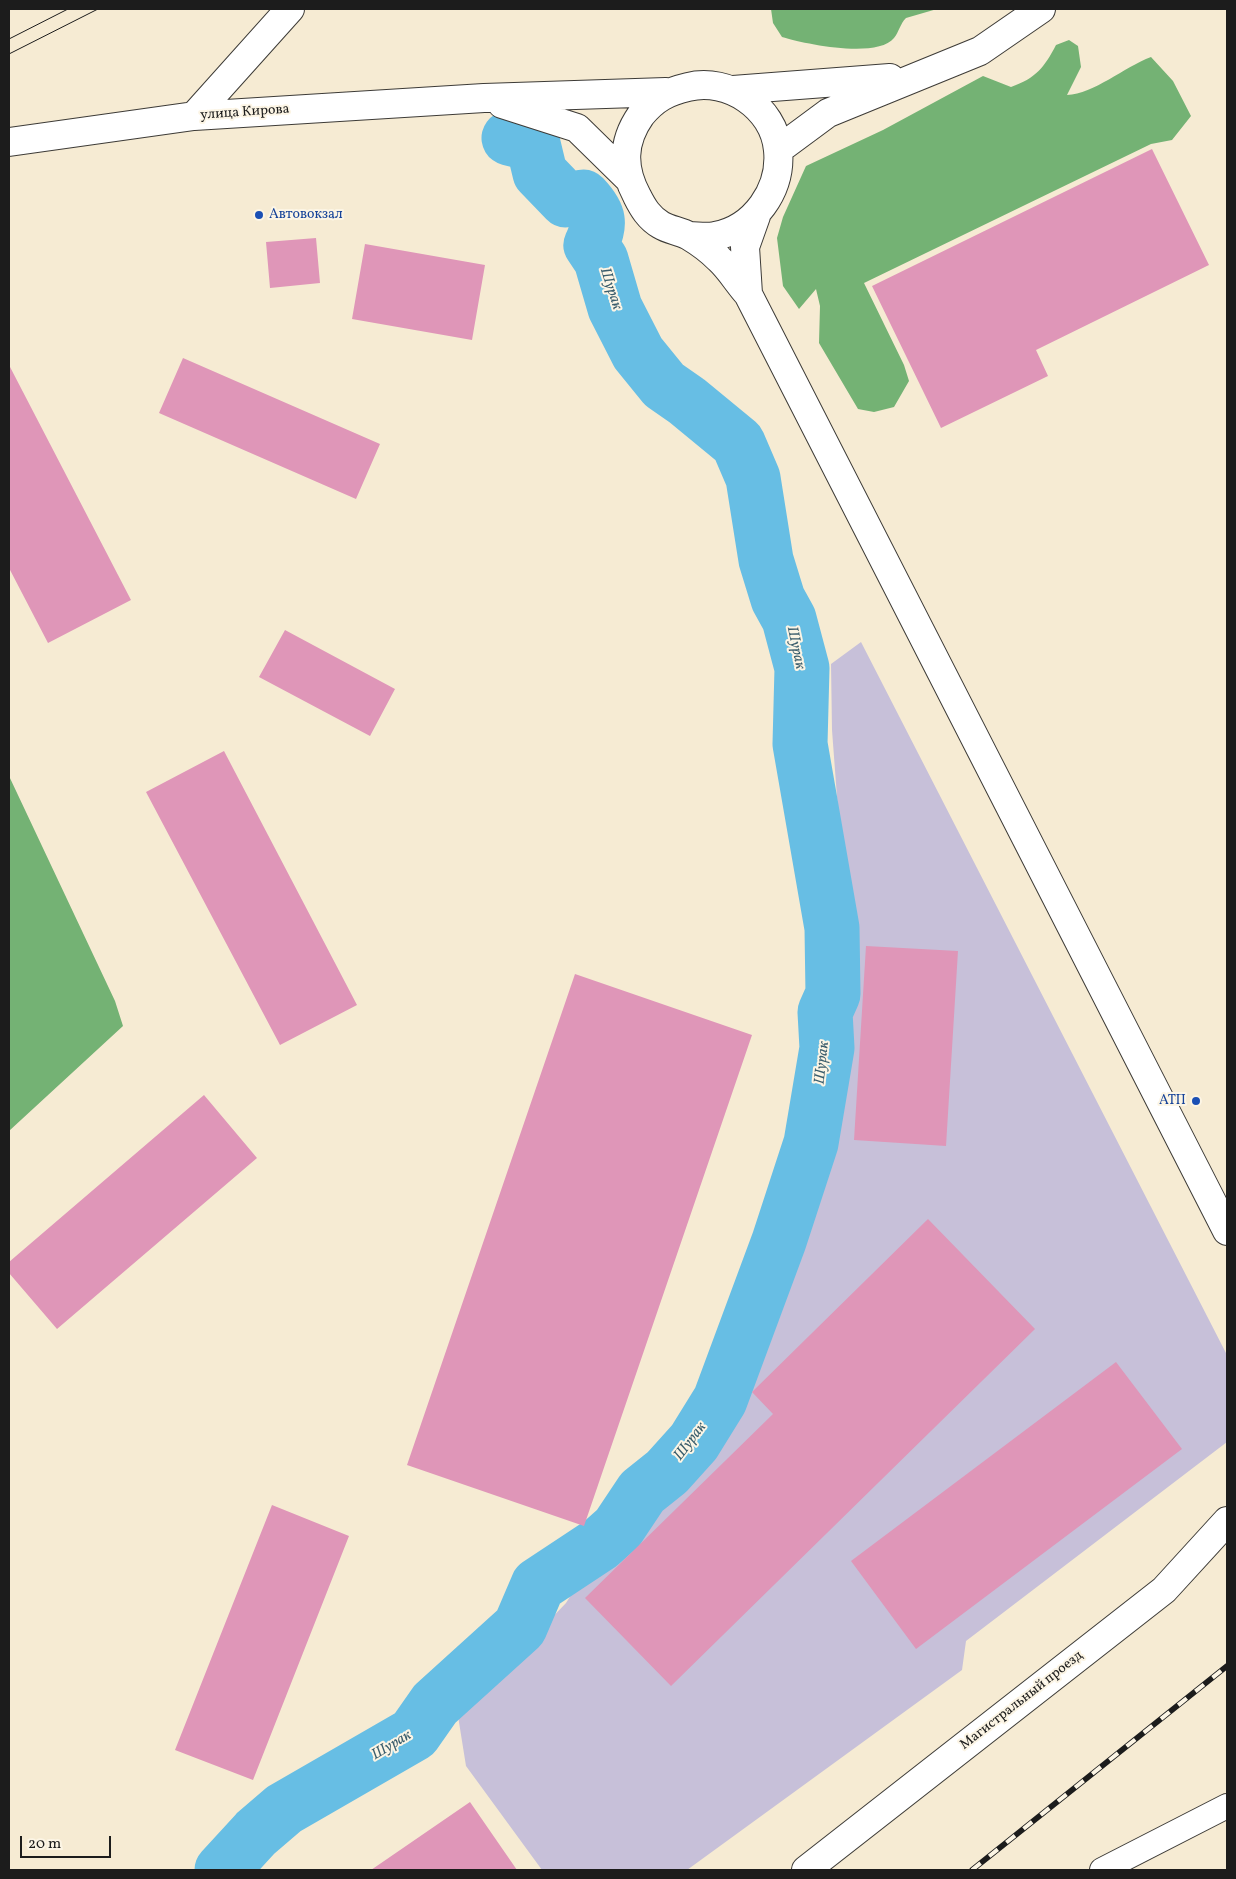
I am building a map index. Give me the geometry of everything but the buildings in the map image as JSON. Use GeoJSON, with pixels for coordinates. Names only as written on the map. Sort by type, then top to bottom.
{"type":"FeatureCollection","features":[{"type":"Feature","properties":{"kind":"main road"},"geometry":{"type":"LineString","coordinates":[[194,116],[290,9]]}},
{"type":"Feature","properties":{"kind":"main road"},"geometry":{"type":"LineString","coordinates":[[778,150],[828,113],[980,51],[1041,9]]}},
{"type":"Feature","properties":{"kind":"main road"},"geometry":{"type":"LineString","coordinates":[[628,178],[626,149],[633,127],[651,103],[666,92],[702,83],[734,90],[914,77]]}},
{"type":"Feature","properties":{"kind":"main road"},"geometry":{"type":"LineString","coordinates":[[734,90],[753,103],[768,121],[778,150],[775,184],[756,216],[745,247],[748,294]]}},
{"type":"Feature","properties":{"kind":"main road","name":"улица Кирова"},"geometry":{"type":"LineString","coordinates":[[9,142],[194,116],[484,98],[666,92]]}},
{"type":"Feature","properties":{"kind":"main road"},"geometry":{"type":"LineString","coordinates":[[484,98],[577,128],[628,178],[646,212],[661,226],[689,236],[714,237],[734,231],[756,216]]}},
{"type":"Feature","properties":{"kind":"main road"},"geometry":{"type":"LineString","coordinates":[[689,236],[719,259],[748,294],[1227,1231]]}},
{"type":"Feature","properties":{"kind":"main road","name":"Магистральный проезд"},"geometry":{"type":"LineString","coordinates":[[806,1870],[1164,1590],[1227,1521]]}},
{"type":"Feature","properties":{"kind":"street"},"geometry":{"type":"LineString","coordinates":[[1102,1870],[1227,1806]]}},
{"type":"Feature","properties":{"kind":"shaded area"},"geometry":{"type":"Polygon","coordinates":[[[861,642],[1227,1355],[1227,1442],[966,1641],[962,1670],[687,1870],[542,1870],[466,1766],[458,1716],[566,1603],[589,1566],[687,1469],[720,1424],[748,1355],[813,1179],[842,1019],[844,891],[832,730],[831,664],[861,642]]]}},
{"type":"Feature","properties":{"kind":"green space"},"geometry":{"type":"Polygon","coordinates":[[[771,9],[937,9],[906,18],[894,38],[885,44],[873,48],[857,49],[823,46],[782,37],[773,23],[771,9]]]}},
{"type":"Feature","properties":{"kind":"green space"},"geometry":{"type":"Polygon","coordinates":[[[1069,40],[1078,46],[1081,67],[1067,95],[1088,90],[1151,57],[1173,81],[1191,116],[1172,140],[1151,144],[864,283],[904,365],[909,381],[894,407],[874,412],[858,409],[819,343],[820,306],[816,289],[799,309],[783,286],[777,238],[783,217],[806,166],[883,130],[983,76],[1011,87],[1020,84],[1033,76],[1043,66],[1056,45],[1069,40]]]}},
{"type":"Feature","properties":{"kind":"green space"},"geometry":{"type":"Polygon","coordinates":[[[9,776],[115,1001],[123,1026],[9,1131],[9,776]]]}},
{"type":"Feature","properties":{"kind":"waterway","name":"Шурак"},"geometry":{"type":"LineString","coordinates":[[222,1870],[256,1833],[284,1809],[414,1734],[435,1704],[520,1627],[538,1585],[600,1544],[618,1528],[642,1492],[667,1472],[694,1442],[720,1400],[779,1241],[811,1143],[827,1048],[825,1012],[833,994],[832,928],[800,744],[802,668],[789,619],[778,599],[766,560],[753,478],[738,443],[687,401],[664,385],[638,353],[615,308],[601,260],[591,245],[597,225],[596,214],[593,209],[583,197],[566,200],[540,173],[533,144],[509,138]]}},
{"type":"Feature","properties":{"kind":"tram line"},"geometry":{"type":"LineString","coordinates":[[9,39],[68,9]]}},
{"type":"Feature","properties":{"kind":"tram line"},"geometry":{"type":"LineString","coordinates":[[9,54],[98,9]]}},
{"type":"Feature","properties":{"kind":"railway"},"geometry":{"type":"LineString","coordinates":[[972,1870],[1227,1666]]}},
{"type":"Feature","properties":{"kind":"place","name":"Автовокзал"},"geometry":{"type":"Point","coordinates":[259,215]}},
{"type":"Feature","properties":{"kind":"place","name":"АТП"},"geometry":{"type":"Point","coordinates":[1196,1101]}}]}
